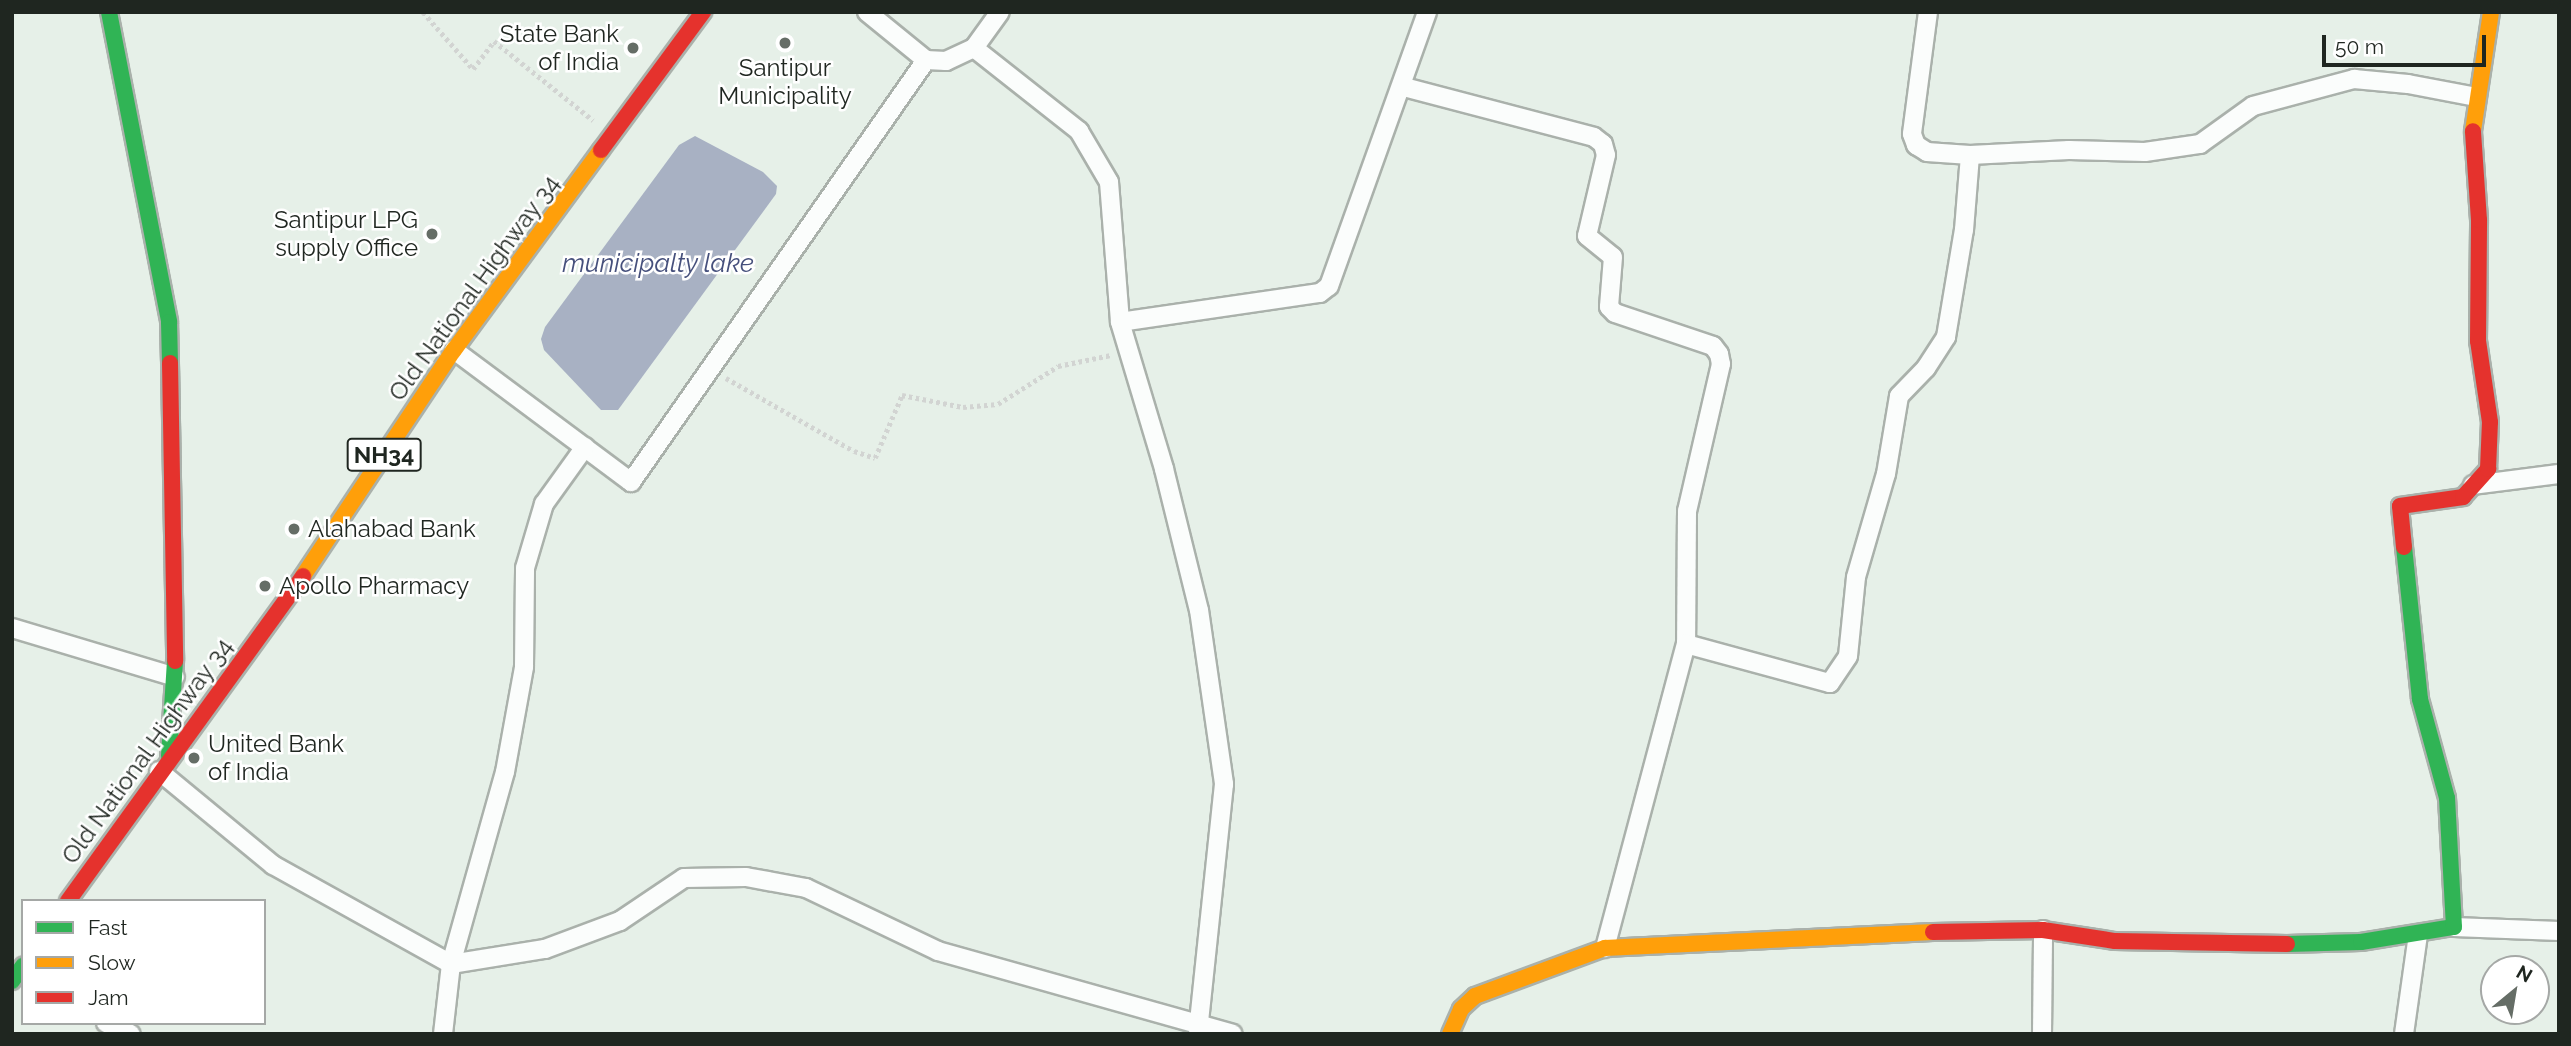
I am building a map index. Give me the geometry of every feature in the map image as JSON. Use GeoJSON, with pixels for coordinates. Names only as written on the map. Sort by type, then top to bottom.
{"type":"FeatureCollection","features":[{"type":"Feature","properties":{"kind":"street"},"geometry":{"type":"LineString","coordinates":[[108,12],[169,322],[175,677],[164,763],[272,865],[451,964],[557,944],[620,921],[684,878],[746,877],[806,888],[938,951],[1199,1028],[1233,1034]]}},
{"type":"Feature","properties":{"kind":"street","name":"Old National Highway 34"},"geometry":{"type":"LineString","coordinates":[[69,899],[164,763],[321,550],[454,350],[703,12]]}},
{"type":"Feature","properties":{"kind":"street"},"geometry":{"type":"LineString","coordinates":[[867,12],[926,60],[946,61],[974,48],[1000,12]]}},
{"type":"Feature","properties":{"kind":"street"},"geometry":{"type":"LineString","coordinates":[[1120,322],[1320,293],[1329,286],[1404,87],[1427,12]]}},
{"type":"Feature","properties":{"kind":"street"},"geometry":{"type":"LineString","coordinates":[[1928,12],[1912,134],[1916,145],[1927,152],[1970,155],[2069,150],[2145,152],[2200,144],[2253,106],[2354,79],[2409,84],[2476,97]]}},
{"type":"Feature","properties":{"kind":"street"},"geometry":{"type":"LineString","coordinates":[[2454,927],[2454,865],[2447,798],[2420,699],[2399,506],[2463,497],[2488,469],[2490,422],[2478,341],[2479,220],[2472,118],[2491,12]]}},
{"type":"Feature","properties":{"kind":"street"},"geometry":{"type":"LineString","coordinates":[[974,48],[1079,131],[1109,182],[1120,322],[1126,352],[1164,470],[1199,610],[1224,783],[1199,1028]]}},
{"type":"Feature","properties":{"kind":"street"},"geometry":{"type":"LineString","coordinates":[[454,350],[631,482],[926,60]]}},
{"type":"Feature","properties":{"kind":"street"},"geometry":{"type":"LineString","coordinates":[[1404,87],[1594,136],[1603,144],[1606,155],[1587,236],[1614,257],[1609,307],[1615,313],[1713,346],[1719,354],[1721,364],[1687,511],[1686,644],[1605,948]]}},
{"type":"Feature","properties":{"kind":"street"},"geometry":{"type":"LineString","coordinates":[[1686,644],[1830,683],[1848,656],[1856,577],[1886,474],[1899,396],[1926,368],[1946,337],[1964,230],[1970,155]]}},
{"type":"Feature","properties":{"kind":"street"},"geometry":{"type":"LineString","coordinates":[[443,1034],[451,964],[508,759],[524,667],[525,568],[544,504],[584,447]]}},
{"type":"Feature","properties":{"kind":"street"},"geometry":{"type":"LineString","coordinates":[[2473,485],[2559,474]]}},
{"type":"Feature","properties":{"kind":"street"},"geometry":{"type":"LineString","coordinates":[[12,628],[175,677]]}},
{"type":"Feature","properties":{"kind":"street"},"geometry":{"type":"LineString","coordinates":[[1450,1034],[1461,1009],[1475,996],[1605,948],[1798,942],[1977,929],[2043,930],[2115,941],[2293,944],[2418,935],[2454,927],[2559,931]]}},
{"type":"Feature","properties":{"kind":"street"},"geometry":{"type":"LineString","coordinates":[[2042,1034],[2043,930]]}},
{"type":"Feature","properties":{"kind":"street"},"geometry":{"type":"LineString","coordinates":[[2404,1034],[2418,935]]}},
{"type":"Feature","properties":{"kind":"street"},"geometry":{"type":"LineString","coordinates":[[111,1025],[131,1034]]}},
{"type":"Feature","properties":{"kind":"path"},"geometry":{"type":"LineString","coordinates":[[423,12],[473,69],[494,41],[611,134]]}},
{"type":"Feature","properties":{"kind":"path"},"geometry":{"type":"LineString","coordinates":[[710,369],[854,451],[875,458],[902,395],[963,407],[998,404],[1058,366],[1126,352]]}},
{"type":"Feature","properties":{"kind":"water","name":"municipalty lake"},"geometry":{"type":"Polygon","coordinates":[[[695,136],[763,172],[777,186],[776,194],[618,410],[601,410],[544,350],[541,339],[545,327],[679,145],[695,136]]]}},
{"type":"Feature","properties":{"kind":"traffic: fast"},"geometry":{"type":"LineString","coordinates":[[109,12],[169,322],[170,363]]}},
{"type":"Feature","properties":{"kind":"traffic: fast"},"geometry":{"type":"LineString","coordinates":[[2287,944],[2361,942],[2454,927],[2447,798],[2420,699],[2404,547]]}},
{"type":"Feature","properties":{"kind":"traffic: fast"},"geometry":{"type":"LineString","coordinates":[[169,756],[175,661]]}},
{"type":"Feature","properties":{"kind":"traffic: fast"},"geometry":{"type":"LineString","coordinates":[[12,981],[21,969]]}},
{"type":"Feature","properties":{"kind":"traffic: slow"},"geometry":{"type":"LineString","coordinates":[[2473,131],[2491,12]]}},
{"type":"Feature","properties":{"kind":"traffic: slow"},"geometry":{"type":"LineString","coordinates":[[303,576],[454,350],[601,150]]}},
{"type":"Feature","properties":{"kind":"traffic: slow"},"geometry":{"type":"LineString","coordinates":[[1450,1034],[1461,1009],[1475,996],[1605,948],[1933,932]]}},
{"type":"Feature","properties":{"kind":"traffic: jam"},"geometry":{"type":"LineString","coordinates":[[601,150],[703,12]]}},
{"type":"Feature","properties":{"kind":"traffic: jam"},"geometry":{"type":"LineString","coordinates":[[2404,547],[2400,506],[2463,497],[2488,469],[2490,422],[2478,341],[2479,220],[2473,131]]}},
{"type":"Feature","properties":{"kind":"traffic: jam"},"geometry":{"type":"LineString","coordinates":[[170,363],[175,661]]}},
{"type":"Feature","properties":{"kind":"traffic: jam"},"geometry":{"type":"LineString","coordinates":[[69,899],[303,576]]}},
{"type":"Feature","properties":{"kind":"traffic: jam"},"geometry":{"type":"LineString","coordinates":[[1933,932],[2043,930],[2115,941],[2287,944]]}},
{"type":"Feature","properties":{"kind":"place","name":"Santipur Municipality"},"geometry":{"type":"Point","coordinates":[785,43]}},
{"type":"Feature","properties":{"kind":"place","name":"State Bank of India"},"geometry":{"type":"Point","coordinates":[633,48]}},
{"type":"Feature","properties":{"kind":"place","name":"Santipur LPG supply Office"},"geometry":{"type":"Point","coordinates":[432,234]}},
{"type":"Feature","properties":{"kind":"place","name":"Alahabad Bank"},"geometry":{"type":"Point","coordinates":[294,529]}},
{"type":"Feature","properties":{"kind":"place","name":"Apollo Pharmacy"},"geometry":{"type":"Point","coordinates":[265,586]}},
{"type":"Feature","properties":{"kind":"place","name":"United Bank of India"},"geometry":{"type":"Point","coordinates":[194,758]}}]}
